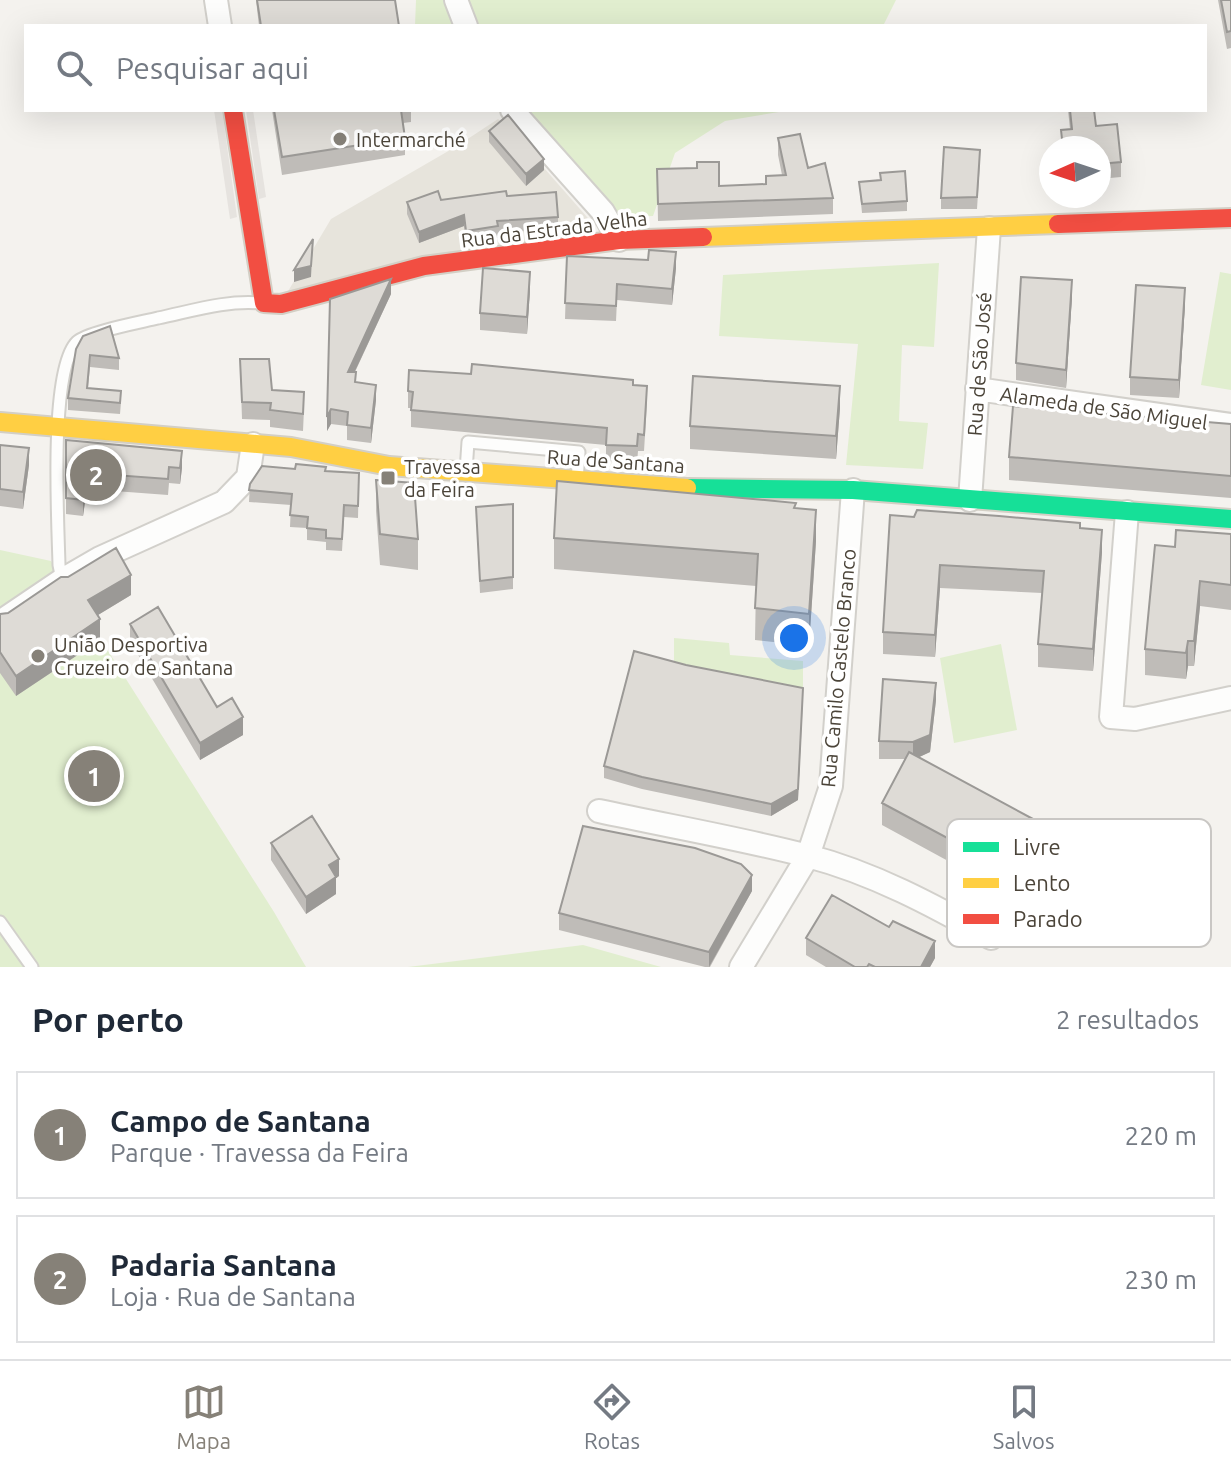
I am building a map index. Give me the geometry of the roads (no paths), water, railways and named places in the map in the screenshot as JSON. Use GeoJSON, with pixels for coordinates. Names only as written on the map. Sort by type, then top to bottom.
{"type":"FeatureCollection","features":[{"type":"Feature","properties":{"kind":"main road"},"geometry":{"type":"LineString","coordinates":[[233,112],[264,303]]}},
{"type":"Feature","properties":{"kind":"main road","name":"Rua da Estrada Velha"},"geometry":{"type":"LineString","coordinates":[[264,303],[281,304],[424,266],[619,240],[1231,218]]}},
{"type":"Feature","properties":{"kind":"main road","name":"Rua de Santana"},"geometry":{"type":"LineString","coordinates":[[0,422],[291,447],[389,466],[577,482],[666,488],[853,490],[1231,519]]}},
{"type":"Feature","properties":{"kind":"street"},"geometry":{"type":"LineString","coordinates":[[216,0],[220,24]]}},
{"type":"Feature","properties":{"kind":"street"},"geometry":{"type":"LineString","coordinates":[[456,0],[465,24]]}},
{"type":"Feature","properties":{"kind":"street"},"geometry":{"type":"LineString","coordinates":[[514,112],[603,212],[619,240]]}},
{"type":"Feature","properties":{"kind":"street","name":"Rua de São José"},"geometry":{"type":"LineString","coordinates":[[970,500],[989,228]]}},
{"type":"Feature","properties":{"kind":"street","name":"Alameda de São Miguel"},"geometry":{"type":"LineString","coordinates":[[977,389],[1231,425]]}},
{"type":"Feature","properties":{"kind":"street"},"geometry":{"type":"LineString","coordinates":[[0,622],[62,580],[131,542],[224,502],[248,477],[253,444]]}},
{"type":"Feature","properties":{"kind":"street","name":"Rua Camilo Castelo Branco"},"geometry":{"type":"LineString","coordinates":[[741,967],[808,856],[831,786],[853,490]]}},
{"type":"Feature","properties":{"kind":"street"},"geometry":{"type":"LineString","coordinates":[[1127,512],[1111,717],[1135,719],[1231,698]]}},
{"type":"Feature","properties":{"kind":"street"},"geometry":{"type":"LineString","coordinates":[[599,811],[808,856],[862,874],[947,913]]}},
{"type":"Feature","properties":{"kind":"lane","name":"Rua da Estrada Velha"},"geometry":{"type":"LineString","coordinates":[[57,427],[63,378],[73,346],[80,339],[134,323],[241,301],[264,303]]}},
{"type":"Feature","properties":{"kind":"lane"},"geometry":{"type":"LineString","coordinates":[[57,427],[59,565],[62,580]]}},
{"type":"Feature","properties":{"kind":"lane"},"geometry":{"type":"LineString","coordinates":[[466,472],[468,442],[563,450],[579,452],[577,482]]}},
{"type":"Feature","properties":{"kind":"lane"},"geometry":{"type":"LineString","coordinates":[[0,922],[32,967]]}},
{"type":"Feature","properties":{"kind":"place","name":"Intermarché"},"geometry":{"type":"Point","coordinates":[340,139]}},
{"type":"Feature","properties":{"kind":"place","name":"Padaria Santana"},"geometry":{"type":"Point","coordinates":[96,475]}},
{"type":"Feature","properties":{"kind":"place","name":"Travessa da Feira"},"geometry":{"type":"Point","coordinates":[388,478]}},
{"type":"Feature","properties":{"kind":"place","name":"União Desportiva Cruzeiro de Santana"},"geometry":{"type":"Point","coordinates":[38,656]}},
{"type":"Feature","properties":{"kind":"place","name":"Campo de Santana"},"geometry":{"type":"Point","coordinates":[94,776]}}]}
